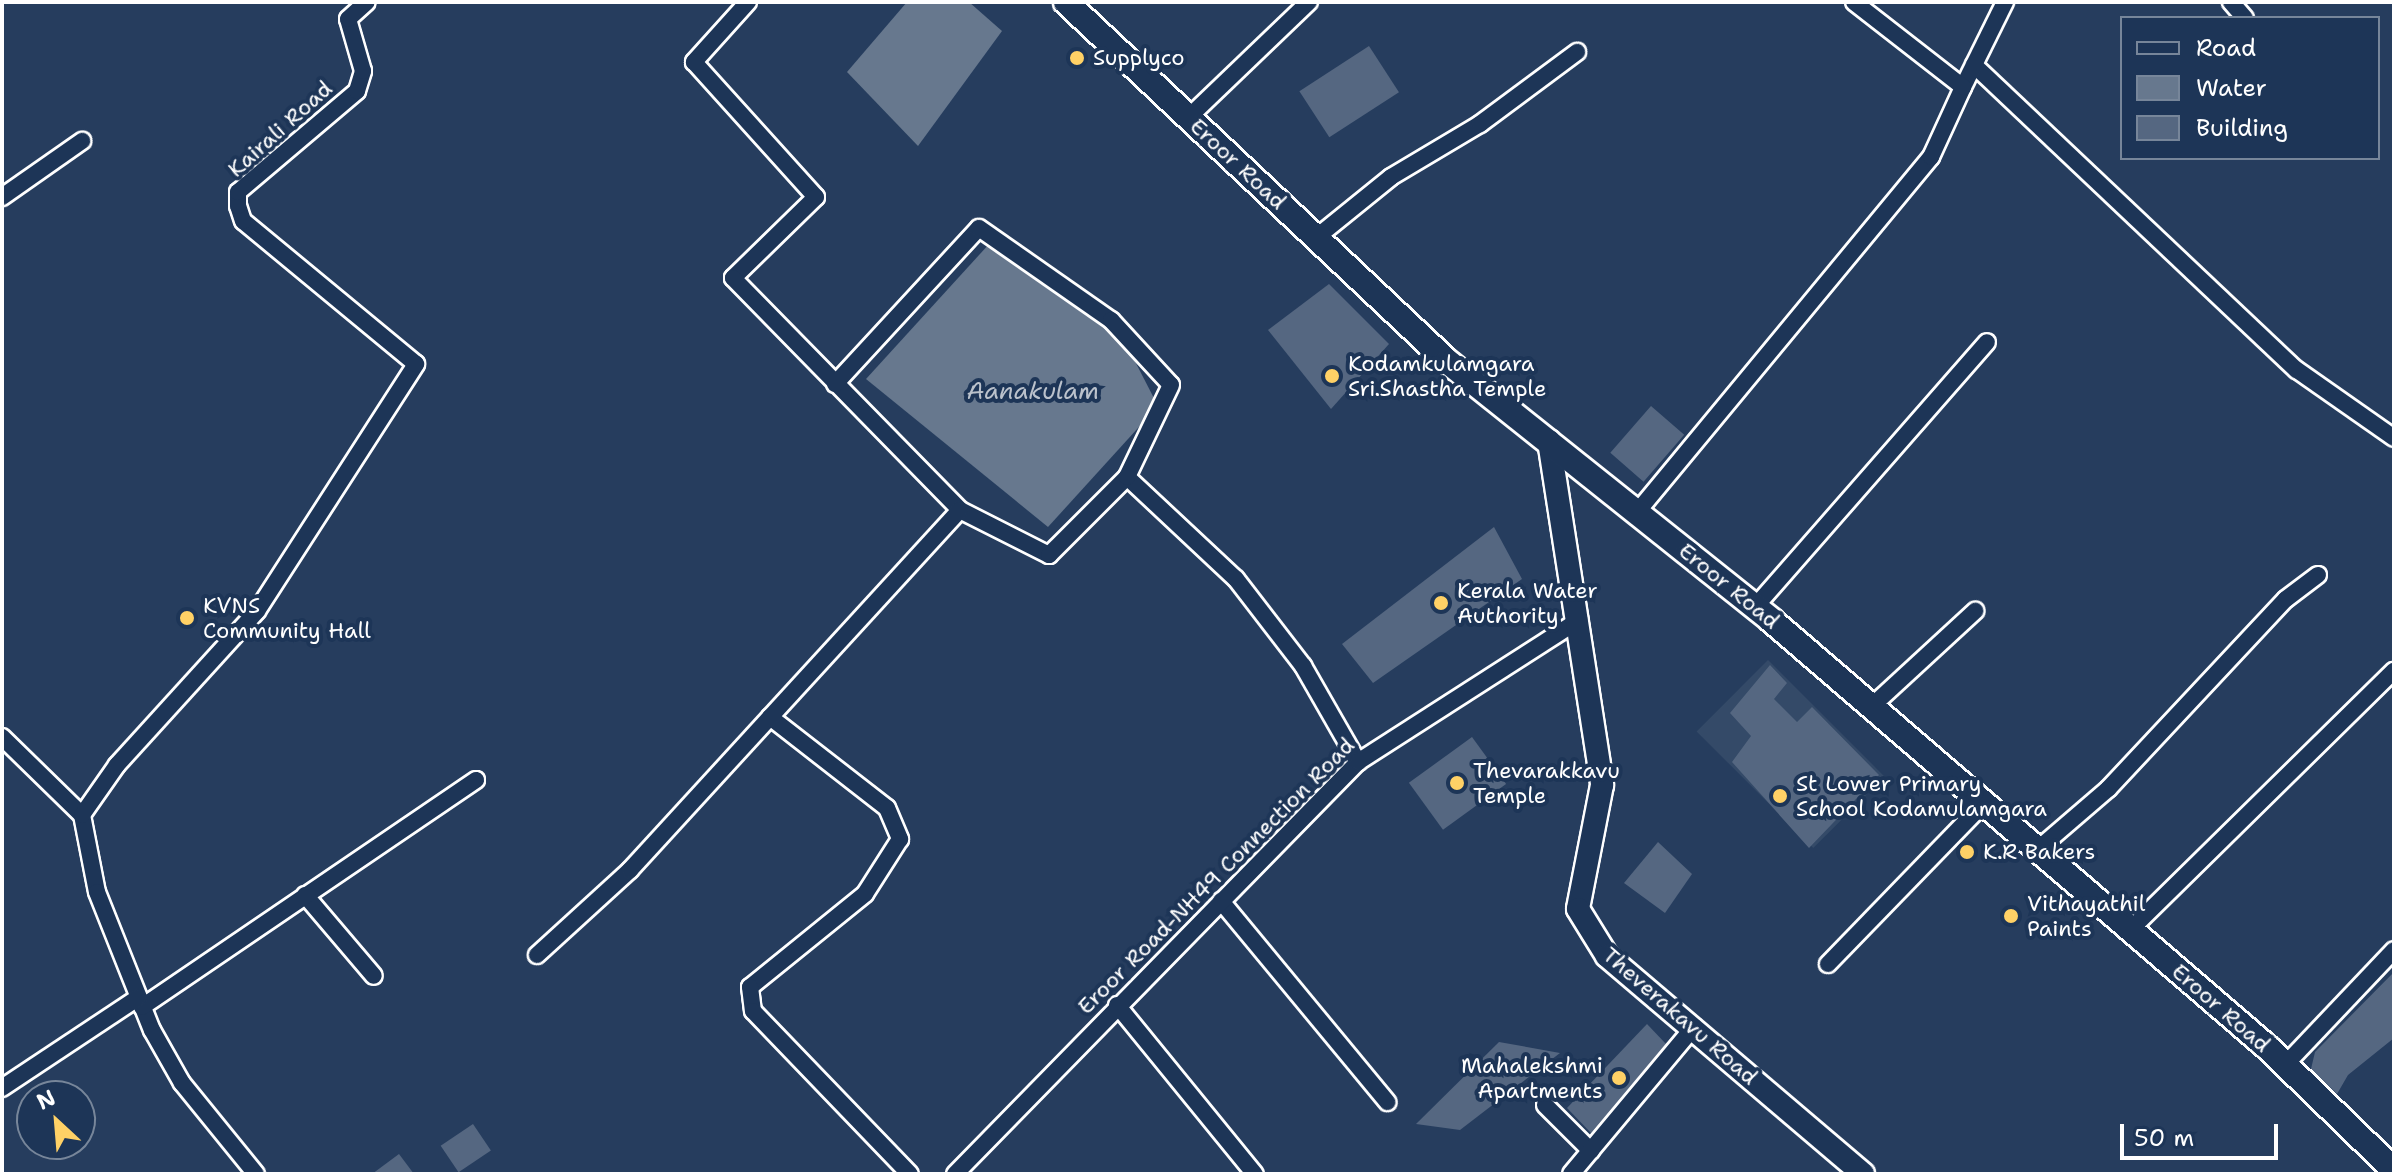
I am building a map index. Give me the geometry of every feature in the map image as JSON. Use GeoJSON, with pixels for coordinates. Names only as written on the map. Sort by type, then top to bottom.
{"type":"FeatureCollection","features":[{"type":"Feature","properties":{"kind":"main road","name":"Eroor Road"},"geometry":{"type":"LineString","coordinates":[[1066,2],[1447,361],[1755,607],[2285,1065],[2394,1170]]}},
{"type":"Feature","properties":{"kind":"street","name":"Kairali Road"},"geometry":{"type":"LineString","coordinates":[[82,815],[117,765],[257,611],[416,364],[243,221],[238,206],[238,192],[357,91],[363,71],[348,19],[367,2]]}},
{"type":"Feature","properties":{"kind":"street"},"geometry":{"type":"LineString","coordinates":[[748,2],[694,62],[816,197],[733,278],[835,384],[960,510],[1049,555],[1127,477],[1171,385],[1111,320],[979,228],[835,384]]}},
{"type":"Feature","properties":{"kind":"street"},"geometry":{"type":"LineString","coordinates":[[1189,117],[1309,2]]}},
{"type":"Feature","properties":{"kind":"street"},"geometry":{"type":"LineString","coordinates":[[1854,2],[1963,87]]}},
{"type":"Feature","properties":{"kind":"street"},"geometry":{"type":"LineString","coordinates":[[1638,511],[1931,157],[2005,2]]}},
{"type":"Feature","properties":{"kind":"street"},"geometry":{"type":"LineString","coordinates":[[1317,237],[1391,177],[1480,124],[1577,52]]}},
{"type":"Feature","properties":{"kind":"street"},"geometry":{"type":"LineString","coordinates":[[1974,65],[2297,370],[2394,438]]}},
{"type":"Feature","properties":{"kind":"street"},"geometry":{"type":"LineString","coordinates":[[2,197],[82,141]]}},
{"type":"Feature","properties":{"kind":"street"},"geometry":{"type":"LineString","coordinates":[[1755,607],[1987,342]]}},
{"type":"Feature","properties":{"kind":"street","name":"Theverakavu Road"},"geometry":{"type":"LineString","coordinates":[[1549,441],[1602,785],[1578,909],[1607,956],[1863,1174]]}},
{"type":"Feature","properties":{"kind":"street"},"geometry":{"type":"LineString","coordinates":[[1127,477],[1236,579],[1303,666],[1358,762]]}},
{"type":"Feature","properties":{"kind":"street"},"geometry":{"type":"LineString","coordinates":[[537,955],[630,870],[960,510]]}},
{"type":"Feature","properties":{"kind":"street"},"geometry":{"type":"LineString","coordinates":[[2037,850],[2108,789],[2286,599],[2318,575]]}},
{"type":"Feature","properties":{"kind":"street"},"geometry":{"type":"LineString","coordinates":[[1871,707],[1975,611]]}},
{"type":"Feature","properties":{"kind":"street","name":"Eroor Road-NH49 Connection Road"},"geometry":{"type":"LineString","coordinates":[[955,1174],[1358,762],[1579,620]]}},
{"type":"Feature","properties":{"kind":"street"},"geometry":{"type":"LineString","coordinates":[[2130,930],[2394,671]]}},
{"type":"Feature","properties":{"kind":"street"},"geometry":{"type":"LineString","coordinates":[[770,717],[887,808],[900,839],[865,894],[750,987],[753,1011],[910,1174]]}},
{"type":"Feature","properties":{"kind":"street"},"geometry":{"type":"LineString","coordinates":[[2,737],[82,815],[97,892],[141,1002],[182,1083],[256,1174]]}},
{"type":"Feature","properties":{"kind":"street"},"geometry":{"type":"LineString","coordinates":[[2,1088],[141,1002],[476,780]]}},
{"type":"Feature","properties":{"kind":"street"},"geometry":{"type":"LineString","coordinates":[[1828,964],[1983,804]]}},
{"type":"Feature","properties":{"kind":"street"},"geometry":{"type":"LineString","coordinates":[[305,895],[374,976]]}},
{"type":"Feature","properties":{"kind":"street"},"geometry":{"type":"LineString","coordinates":[[1221,901],[1387,1102]]}},
{"type":"Feature","properties":{"kind":"street"},"geometry":{"type":"LineString","coordinates":[[2285,1065],[2394,950]]}},
{"type":"Feature","properties":{"kind":"street"},"geometry":{"type":"LineString","coordinates":[[1117,1005],[1255,1174]]}},
{"type":"Feature","properties":{"kind":"street"},"geometry":{"type":"LineString","coordinates":[[1571,1174],[1694,1027]]}},
{"type":"Feature","properties":{"kind":"street"},"geometry":{"type":"LineString","coordinates":[[1545,1105],[1591,1151]]}},
{"type":"Feature","properties":{"kind":"shaded area"},"geometry":{"type":"Polygon","coordinates":[[[1768,660],[1885,777],[1813,848],[1697,731],[1768,660]]]}},
{"type":"Feature","properties":{"kind":"water"},"geometry":{"type":"Polygon","coordinates":[[[907,2],[969,2],[1002,31],[918,146],[847,72],[907,2]]]}},
{"type":"Feature","properties":{"kind":"water","name":"Aanakulam"},"geometry":{"type":"Polygon","coordinates":[[[990,243],[1124,340],[1158,406],[1048,527],[866,379],[990,243]]]}},
{"type":"Feature","properties":{"kind":"building"},"geometry":{"type":"Polygon","coordinates":[[[1369,46],[1399,92],[1329,137],[1299,91],[1369,46]]]}},
{"type":"Feature","properties":{"kind":"building","name":"Kodamkulamgara Sri.Shastha Temple"},"geometry":{"type":"Polygon","coordinates":[[[1329,284],[1389,344],[1331,409],[1268,330],[1329,284]]]}},
{"type":"Feature","properties":{"kind":"building"},"geometry":{"type":"Polygon","coordinates":[[[1651,406],[1684,435],[1644,482],[1610,453],[1651,406]]]}},
{"type":"Feature","properties":{"kind":"building","name":"Kerala Water Authority"},"geometry":{"type":"Polygon","coordinates":[[[1494,527],[1522,579],[1373,683],[1342,644],[1494,527]]]}},
{"type":"Feature","properties":{"kind":"building"},"geometry":{"type":"Polygon","coordinates":[[[1770,665],[1787,683],[1774,699],[1797,722],[1812,707],[1879,775],[1809,848],[1732,762],[1751,736],[1730,713],[1770,665]]]}},
{"type":"Feature","properties":{"kind":"building","name":"Thevarakkavu Temple"},"geometry":{"type":"Polygon","coordinates":[[[1472,737],[1506,784],[1443,830],[1409,783],[1472,737]]]}},
{"type":"Feature","properties":{"kind":"building"},"geometry":{"type":"Polygon","coordinates":[[[1658,842],[1692,874],[1665,913],[1624,883],[1658,842]]]}},
{"type":"Feature","properties":{"kind":"building"},"geometry":{"type":"Polygon","coordinates":[[[2394,972],[2394,1038],[2348,1075],[2337,1094],[2311,1069],[2315,1052],[2394,972]]]}},
{"type":"Feature","properties":{"kind":"building","name":"Mahalekshmi Apartments"},"geometry":{"type":"Polygon","coordinates":[[[1647,1024],[1666,1044],[1591,1133],[1567,1108],[1647,1024]]]}},
{"type":"Feature","properties":{"kind":"building"},"geometry":{"type":"Polygon","coordinates":[[[1499,1042],[1560,1053],[1460,1130],[1416,1124],[1499,1042]]]}},
{"type":"Feature","properties":{"kind":"building"},"geometry":{"type":"Polygon","coordinates":[[[473,1124],[491,1151],[459,1172],[441,1146],[473,1124]]]}},
{"type":"Feature","properties":{"kind":"building"},"geometry":{"type":"Polygon","coordinates":[[[399,1154],[414,1174],[372,1174],[399,1154]]]}},
{"type":"Feature","properties":{"kind":"place","name":"Supplyco"},"geometry":{"type":"Point","coordinates":[1077,58]}},
{"type":"Feature","properties":{"kind":"place","name":"Kodamkulamgara Sri.Shastha Temple"},"geometry":{"type":"Point","coordinates":[1332,376]}},
{"type":"Feature","properties":{"kind":"place","name":"Kerala Water Authority"},"geometry":{"type":"Point","coordinates":[1441,603]}},
{"type":"Feature","properties":{"kind":"place","name":"KVNS Community Hall"},"geometry":{"type":"Point","coordinates":[187,618]}},
{"type":"Feature","properties":{"kind":"place","name":"Thevarakkavu Temple"},"geometry":{"type":"Point","coordinates":[1457,783]}},
{"type":"Feature","properties":{"kind":"place","name":"St Lower Primary School Kodamulamgara"},"geometry":{"type":"Point","coordinates":[1780,796]}},
{"type":"Feature","properties":{"kind":"place","name":"K.R Bakers"},"geometry":{"type":"Point","coordinates":[1967,852]}},
{"type":"Feature","properties":{"kind":"place","name":"Vithayathil Paints"},"geometry":{"type":"Point","coordinates":[2011,916]}},
{"type":"Feature","properties":{"kind":"place","name":"Mahalekshmi Apartments"},"geometry":{"type":"Point","coordinates":[1619,1078]}}]}
